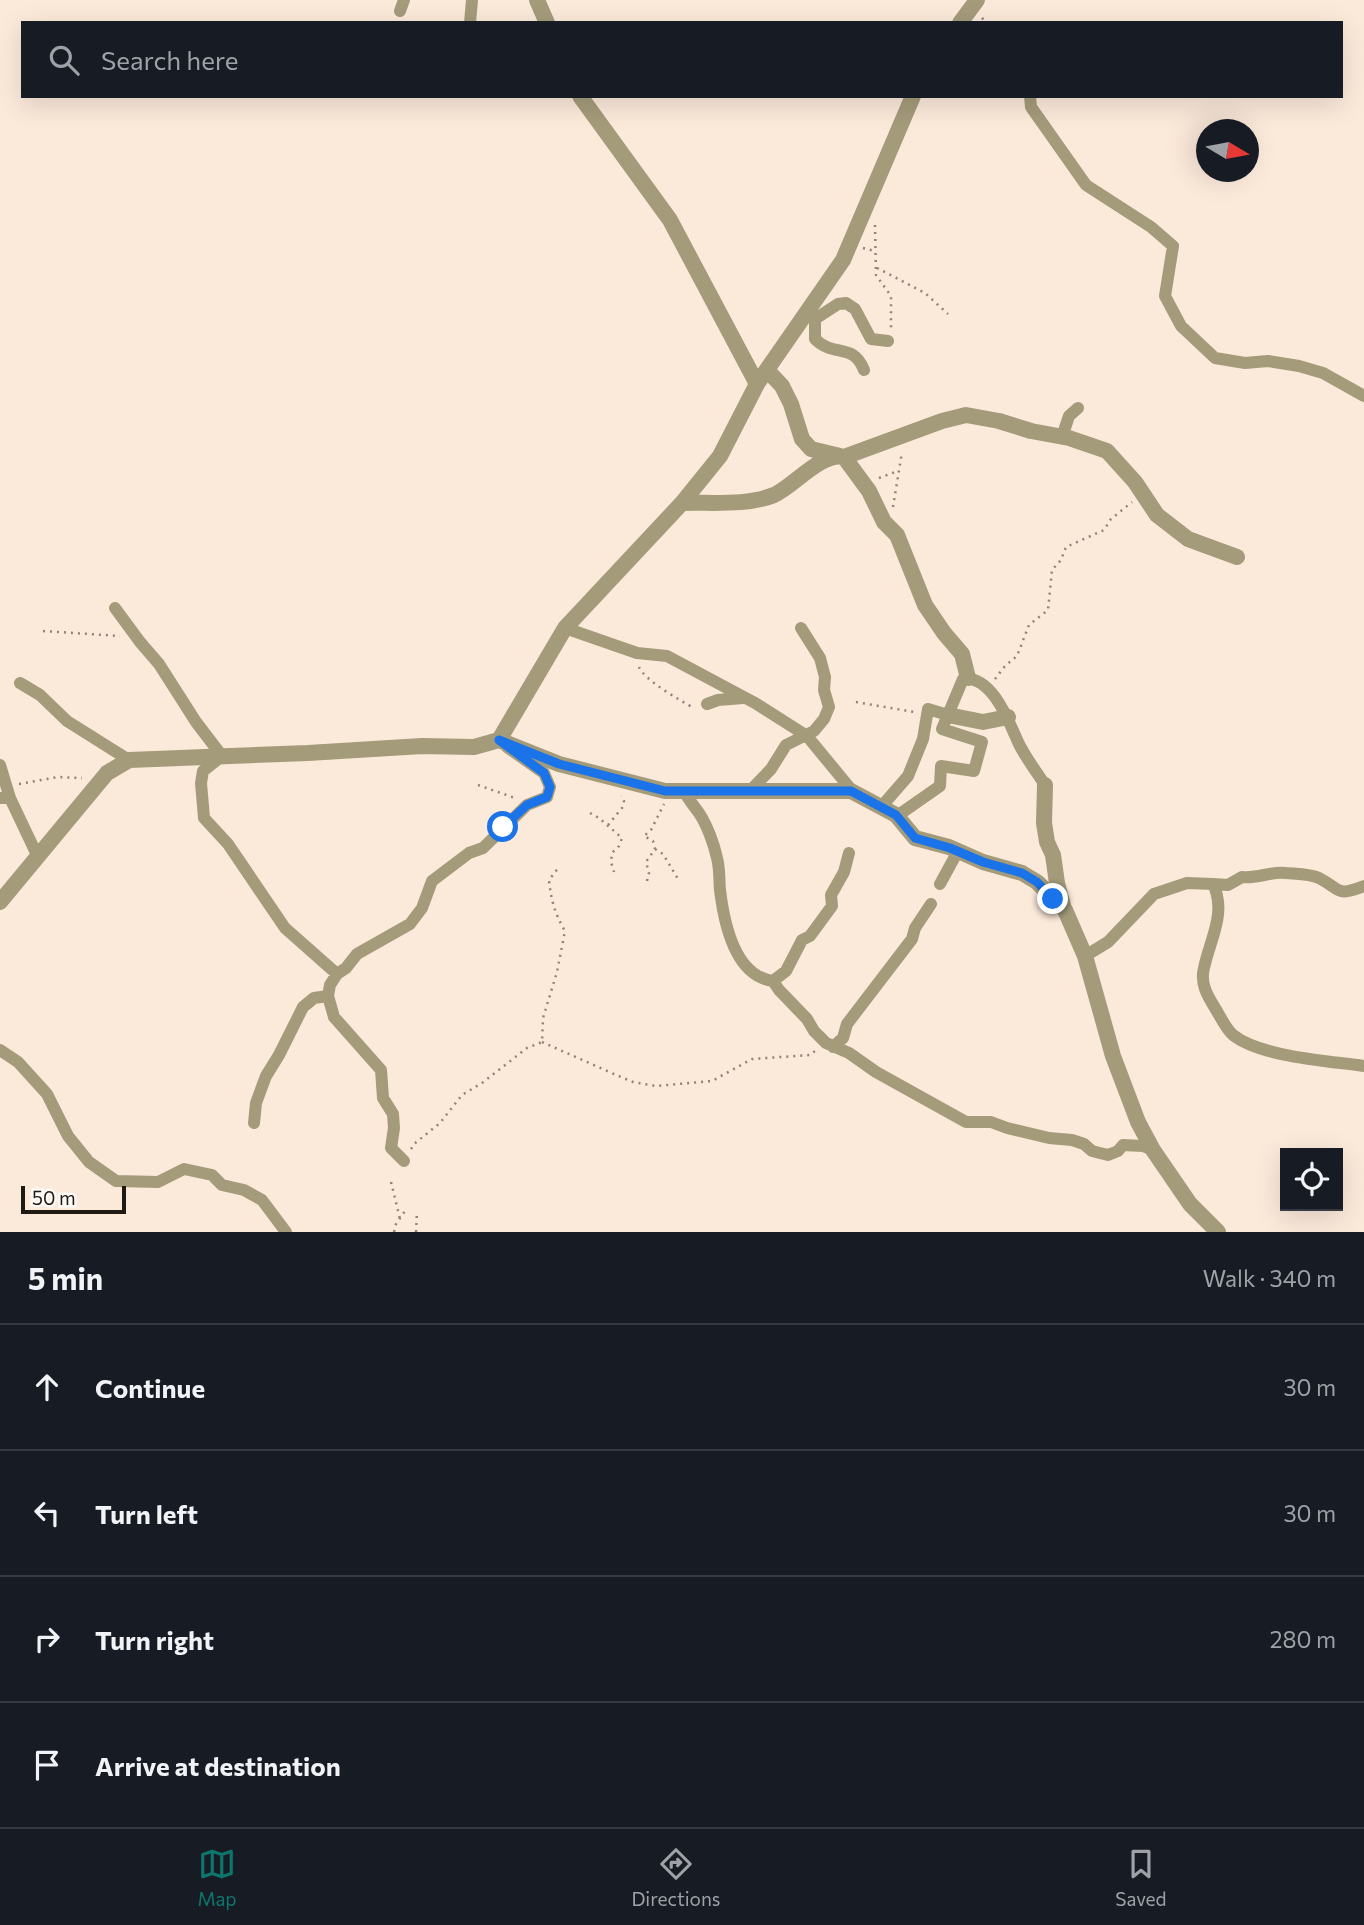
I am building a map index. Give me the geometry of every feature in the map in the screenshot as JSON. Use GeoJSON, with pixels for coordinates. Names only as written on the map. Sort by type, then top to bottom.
{"type":"FeatureCollection","features":[{"type":"Feature","properties":{"kind":"street"},"geometry":{"type":"LineString","coordinates":[[470,21],[472,0]]}},
{"type":"Feature","properties":{"kind":"street"},"geometry":{"type":"LineString","coordinates":[[524,0],[530,0]]}},
{"type":"Feature","properties":{"kind":"street"},"geometry":{"type":"LineString","coordinates":[[537,0],[546,21]]}},
{"type":"Feature","properties":{"kind":"street"},"geometry":{"type":"LineString","coordinates":[[961,21],[977,0]]}},
{"type":"Feature","properties":{"kind":"street"},"geometry":{"type":"LineString","coordinates":[[581,98],[670,220],[762,377],[782,386],[802,439],[811,449],[842,456],[869,491],[884,522],[897,535],[925,605],[962,654],[968,678]]}},
{"type":"Feature","properties":{"kind":"street"},"geometry":{"type":"LineString","coordinates":[[499,740],[565,628],[682,503],[720,456],[762,377],[812,314],[843,260],[912,98]]}},
{"type":"Feature","properties":{"kind":"street"},"geometry":{"type":"LineString","coordinates":[[1030,98],[1031,107],[1086,185],[1151,227],[1173,246],[1166,296],[1181,326],[1215,358],[1245,363],[1268,361],[1299,366],[1323,373],[1364,396]]}},
{"type":"Feature","properties":{"kind":"street"},"geometry":{"type":"LineString","coordinates":[[812,314],[846,303],[855,309],[871,339],[888,341]]}},
{"type":"Feature","properties":{"kind":"street"},"geometry":{"type":"LineString","coordinates":[[812,314],[815,339],[822,347],[852,353],[859,358],[863,370]]}},
{"type":"Feature","properties":{"kind":"street"},"geometry":{"type":"LineString","coordinates":[[1062,437],[1069,416],[1078,408]]}},
{"type":"Feature","properties":{"kind":"street"},"geometry":{"type":"LineString","coordinates":[[682,503],[756,500],[776,494],[808,470],[903,434],[966,415],[1062,437],[1107,451],[1157,515],[1188,538],[1237,557]]}},
{"type":"Feature","properties":{"kind":"street"},"geometry":{"type":"LineString","coordinates":[[115,608],[159,664],[196,722],[222,755]]}},
{"type":"Feature","properties":{"kind":"street"},"geometry":{"type":"LineString","coordinates":[[565,628],[637,653],[667,656],[747,698],[807,736],[854,793]]}},
{"type":"Feature","properties":{"kind":"street"},"geometry":{"type":"LineString","coordinates":[[749,792],[771,769],[786,745],[807,736],[824,719],[829,707],[820,658],[801,628]]}},
{"type":"Feature","properties":{"kind":"street"},"geometry":{"type":"LineString","coordinates":[[897,816],[940,786],[941,766],[974,771],[982,742],[942,729],[963,679],[968,678],[989,689],[1007,717],[1018,743],[1045,785],[1044,823],[1057,883],[1065,910],[1085,956],[1113,1056],[1138,1122],[1153,1150],[1190,1204],[1217,1232]]}},
{"type":"Feature","properties":{"kind":"street"},"geometry":{"type":"LineString","coordinates":[[20,683],[40,695],[67,721],[129,760]]}},
{"type":"Feature","properties":{"kind":"street"},"geometry":{"type":"LineString","coordinates":[[707,704],[718,700],[747,698]]}},
{"type":"Feature","properties":{"kind":"street"},"geometry":{"type":"LineString","coordinates":[[882,806],[908,776],[923,738],[928,709],[983,722],[1007,717]]}},
{"type":"Feature","properties":{"kind":"street"},"geometry":{"type":"LineString","coordinates":[[404,1161],[391,1148],[393,1114],[383,1098],[381,1070],[334,1017],[328,996],[330,985],[357,954],[410,924],[422,908],[432,881],[469,853],[483,848],[527,805],[547,797],[550,787],[544,773],[499,740]]}},
{"type":"Feature","properties":{"kind":"street"},"geometry":{"type":"LineString","coordinates":[[0,902],[99,782],[129,760],[422,746],[474,747],[499,740],[559,764],[665,791],[825,790],[854,793],[897,816],[915,838],[1022,873],[1037,882],[1065,910]]}},
{"type":"Feature","properties":{"kind":"street"},"geometry":{"type":"LineString","coordinates":[[222,755],[203,771],[201,783],[204,818],[228,844],[285,929],[337,974]]}},
{"type":"Feature","properties":{"kind":"street"},"geometry":{"type":"LineString","coordinates":[[0,765],[6,784],[5,798],[37,855]]}},
{"type":"Feature","properties":{"kind":"street"},"geometry":{"type":"LineString","coordinates":[[684,791],[700,815],[714,847],[731,937],[741,960],[762,980],[774,981],[786,971],[802,940],[810,936],[832,906],[831,895],[844,872],[849,853]]}},
{"type":"Feature","properties":{"kind":"street"},"geometry":{"type":"LineString","coordinates":[[940,884],[958,851]]}},
{"type":"Feature","properties":{"kind":"street"},"geometry":{"type":"LineString","coordinates":[[1085,956],[1108,942],[1154,894],[1186,883],[1228,885],[1242,877],[1252,878],[1282,872],[1318,877],[1336,891],[1347,892],[1364,886]]}},
{"type":"Feature","properties":{"kind":"street"},"geometry":{"type":"LineString","coordinates":[[1213,884],[1219,900],[1216,930],[1203,970],[1204,990],[1231,1034],[1254,1047],[1364,1066]]}},
{"type":"Feature","properties":{"kind":"street"},"geometry":{"type":"LineString","coordinates":[[829,1045],[843,1038],[847,1024],[912,939],[915,928],[931,904]]}},
{"type":"Feature","properties":{"kind":"street"},"geometry":{"type":"LineString","coordinates":[[774,981],[814,1031],[829,1045],[849,1053],[876,1072],[966,1122],[991,1122],[1037,1135],[1072,1139],[1092,1151],[1108,1155],[1118,1151],[1123,1145],[1143,1146],[1153,1150]]}},
{"type":"Feature","properties":{"kind":"street"},"geometry":{"type":"LineString","coordinates":[[254,1123],[256,1103],[266,1076],[303,1007],[314,998],[328,996]]}},
{"type":"Feature","properties":{"kind":"street"},"geometry":{"type":"LineString","coordinates":[[0,1050],[18,1062],[47,1094],[68,1136],[89,1162],[116,1181],[159,1182],[184,1169],[212,1175],[222,1185],[244,1189],[262,1200],[286,1232]]}},
{"type":"Feature","properties":{"kind":"path"},"geometry":{"type":"LineString","coordinates":[[870,197],[876,233],[876,275],[891,296],[892,322],[888,341]]}},
{"type":"Feature","properties":{"kind":"path"},"geometry":{"type":"LineString","coordinates":[[877,268],[925,293],[948,314]]}},
{"type":"Feature","properties":{"kind":"path"},"geometry":{"type":"LineString","coordinates":[[893,532],[892,516],[903,434]]}},
{"type":"Feature","properties":{"kind":"path"},"geometry":{"type":"LineString","coordinates":[[876,478],[898,471]]}},
{"type":"Feature","properties":{"kind":"path"},"geometry":{"type":"LineString","coordinates":[[989,689],[1005,666],[1017,656],[1030,625],[1048,610],[1052,570],[1061,560],[1066,547],[1104,530],[1111,519],[1143,494]]}},
{"type":"Feature","properties":{"kind":"path"},"geometry":{"type":"LineString","coordinates":[[43,631],[117,636],[134,634]]}},
{"type":"Feature","properties":{"kind":"path"},"geometry":{"type":"LineString","coordinates":[[637,653],[641,673],[649,681],[694,708]]}},
{"type":"Feature","properties":{"kind":"path"},"geometry":{"type":"LineString","coordinates":[[856,702],[901,711],[916,712],[928,709]]}},
{"type":"Feature","properties":{"kind":"path"},"geometry":{"type":"LineString","coordinates":[[6,784],[58,777],[76,777],[99,782]]}},
{"type":"Feature","properties":{"kind":"path"},"geometry":{"type":"LineString","coordinates":[[608,825],[622,808],[624,801],[616,788],[614,778]]}},
{"type":"Feature","properties":{"kind":"path"},"geometry":{"type":"LineString","coordinates":[[478,785],[504,792],[527,805]]}},
{"type":"Feature","properties":{"kind":"path"},"geometry":{"type":"LineString","coordinates":[[665,791],[664,804],[657,820],[644,836],[653,841],[655,849],[663,854],[678,879]]}},
{"type":"Feature","properties":{"kind":"path"},"geometry":{"type":"LineString","coordinates":[[590,813],[622,838],[612,853],[614,872]]}},
{"type":"Feature","properties":{"kind":"path"},"geometry":{"type":"LineString","coordinates":[[647,881],[649,873],[646,862],[655,849]]}},
{"type":"Feature","properties":{"kind":"path"},"geometry":{"type":"LineString","coordinates":[[542,1042],[543,1018],[557,972],[565,931],[555,914],[550,895],[549,880],[559,867]]}},
{"type":"Feature","properties":{"kind":"path"},"geometry":{"type":"LineString","coordinates":[[404,1161],[414,1144],[440,1123],[462,1095],[527,1048],[542,1042],[633,1082],[656,1086],[712,1081],[752,1059],[810,1055],[829,1045]]}},
{"type":"Feature","properties":{"kind":"path"},"geometry":{"type":"LineString","coordinates":[[391,1182],[400,1219]]}},
{"type":"Feature","properties":{"kind":"path"},"geometry":{"type":"LineString","coordinates":[[394,1232],[407,1208]]}},
{"type":"Feature","properties":{"kind":"path"},"geometry":{"type":"LineString","coordinates":[[416,1232],[417,1211]]}},
{"type":"Feature","properties":{"kind":"route"},"geometry":{"type":"LineString","coordinates":[[503,827],[527,805],[547,797],[550,787],[544,773],[499,740],[559,764],[665,791],[851,791],[896,815],[915,838],[1022,873],[1037,882],[1053,899]]}}]}
